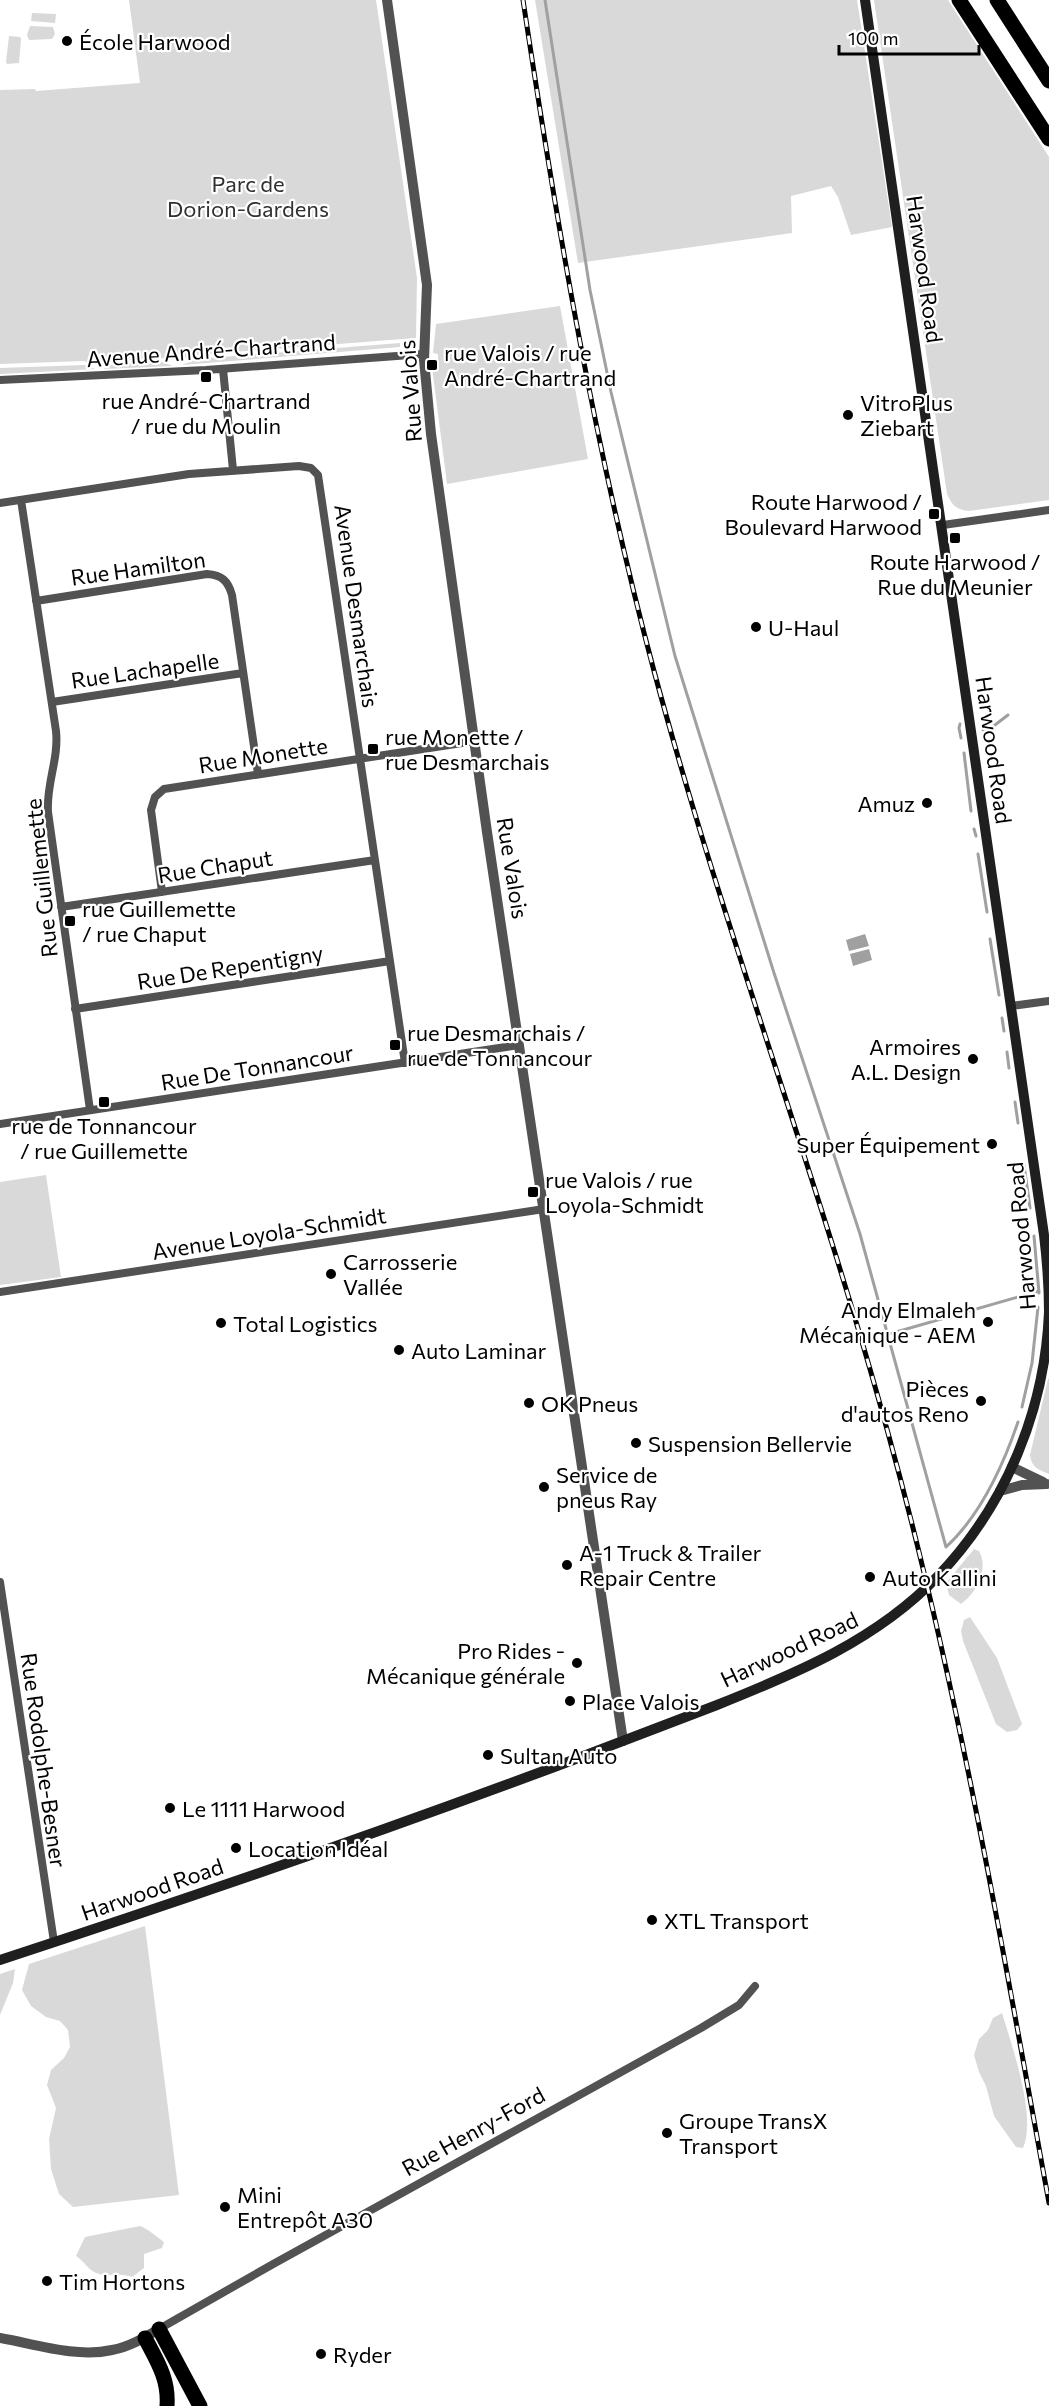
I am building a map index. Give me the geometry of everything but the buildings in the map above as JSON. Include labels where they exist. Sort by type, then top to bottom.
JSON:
[{"type":"highway","points":[[959,0],[1049,140]]},
{"type":"highway","points":[[997,0],[1049,81]]},
{"type":"highway","points":[[159,2329],[200,2406]]},
{"type":"highway","points":[[145,2338],[164,2373],[167,2406]]},
{"type":"main road","name":"Harwood Road","points":[[0,1960],[410,1821],[790,1675],[863,1638],[902,1610],[939,1576],[977,1529],[1012,1467],[1031,1419],[1046,1348],[1049,1302],[1042,1218],[865,0]]},
{"type":"street","name":"Rue Valois","points":[[387,0],[427,285],[424,354],[431,434],[623,1741]]},
{"type":"street","name":"Avenue André-Chartrand","points":[[0,380],[223,369],[424,354]]},
{"type":"street","points":[[223,369],[233,470]]},
{"type":"street","name":"Avenue Desmarchais","points":[[0,503],[183,475],[233,470],[299,465],[311,468],[318,475],[405,1063]]},
{"type":"street","name":"Rue Guillemette","points":[[21,500],[57,747],[47,805],[90,1110]]},
{"type":"street","points":[[943,525],[1049,510]]},
{"type":"street","name":"Rue Hamilton","points":[[36,601],[201,575],[219,576],[228,583],[232,595],[258,774]]},
{"type":"street","name":"Rue Lachapelle","points":[[52,702],[243,673]]},
{"type":"street","name":"Rue Monette","points":[[162,892],[152,814],[155,797],[168,788],[475,741]]},
{"type":"street","name":"Rue Chaput","points":[[61,907],[375,860]]},
{"type":"street","name":"Rue De Repentigny","points":[[75,1009],[390,961]]},
{"type":"street","points":[[1011,1006],[1049,1001]]},
{"type":"street","name":"Rue De Tonnancour","points":[[0,1125],[519,1045]]},
{"type":"street","name":"Avenue Loyola-Schmidt","points":[[0,1292],[544,1209]]},
{"type":"street","points":[[1012,1467],[1048,1484]]},
{"type":"street","points":[[1000,1491],[1022,1485],[1048,1484]]},
{"type":"street","name":"Rue Rodolphe-Besner","points":[[0,1582],[54,1942]]},
{"type":"street","name":"Rue Henry-Ford","points":[[0,2338],[64,2350],[91,2352],[120,2348],[145,2338],[275,2263],[701,2028],[739,2005],[750,1995],[755,1986]]},
{"type":"green space","name":"Parc de Dorion-Gardens","points":[[129,0],[376,0],[417,278],[416,338],[195,355],[181,360],[160,358],[111,361],[96,365],[83,361],[0,364],[0,90],[35,89],[36,91],[140,83]]},
{"type":"green space","points":[[535,0],[857,0],[892,227],[851,235],[838,197],[831,186],[791,196],[792,233],[578,263]]},
{"type":"green space","points":[[874,0],[948,0],[1049,157],[1049,500],[969,511],[955,506],[947,494]]},
{"type":"green space","points":[[32,13],[56,14],[55,23],[31,21]]},
{"type":"green space","points":[[30,26],[53,27],[55,34],[52,39],[29,40],[27,35]]},
{"type":"green space","points":[[9,36],[21,39],[19,63],[7,64],[6,62]]},
{"type":"green space","points":[[560,306],[588,459],[447,484],[432,367],[438,366],[438,354],[433,353],[436,324]]},
{"type":"green space","points":[[400,343],[400,347],[182,365],[197,359]]},
{"type":"green space","points":[[162,362],[173,366],[103,369],[114,364]]},
{"type":"green space","points":[[85,365],[95,369],[0,374],[0,368]]},
{"type":"green space","points":[[46,1175],[61,1277],[0,1285],[0,1182]]},
{"type":"green space","points":[[1048,1379],[1049,1474],[1034,1465],[1030,1455]]},
{"type":"green space","points":[[974,1549],[979,1551],[982,1558],[982,1572],[976,1587],[961,1604],[949,1595],[946,1583]]},
{"type":"green space","points":[[970,1617],[997,1658],[1022,1724],[1017,1730],[1007,1732],[996,1724],[963,1641],[961,1631],[964,1620]]},
{"type":"green space","points":[[145,1926],[179,2195],[73,2207],[59,2194],[51,2169],[49,2139],[56,2108],[47,2085],[51,2070],[64,2058],[70,2047],[68,2030],[60,2021],[46,2017],[31,2006],[22,1990],[29,1964]]},
{"type":"green space","points":[[15,1969],[13,1983],[0,2015],[0,1974]]},
{"type":"green space","points":[[1002,2013],[1017,2062],[1025,2100],[1027,2135],[1023,2148],[1016,2147],[994,2116],[974,2055],[979,2039],[988,2030],[993,2018]]},
{"type":"green space","points":[[140,2226],[164,2242],[162,2248],[144,2254],[144,2268],[132,2277],[99,2274],[76,2256],[85,2237]]},
{"type":"shaded area","points":[[865,934],[869,946],[849,951],[846,940]]},
{"type":"shaded area","points":[[869,949],[872,960],[853,966],[850,954]]},
{"type":"waterway","points":[[545,0],[590,290],[611,392],[675,656],[774,973],[860,1234],[946,1547],[970,1520],[990,1489],[1018,1422]]},
{"type":"waterway","points":[[983,730],[991,728],[1008,715]]},
{"type":"waterway","points":[[960,724],[961,738]]},
{"type":"waterway","points":[[964,753],[971,811]]},
{"type":"waterway","points":[[974,829],[976,836]]},
{"type":"waterway","points":[[978,854],[987,912]]},
{"type":"waterway","points":[[990,939],[999,995]]},
{"type":"waterway","points":[[1002,1018],[1004,1031]]},
{"type":"waterway","points":[[1007,1052],[1009,1068]]},
{"type":"waterway","points":[[1015,1102],[1018,1123]]},
{"type":"waterway","points":[[1024,1165],[1030,1208]]},
{"type":"waterway","points":[[1034,1236],[1039,1293]]},
{"type":"waterway","points":[[889,1334],[1039,1291]]},
{"type":"waterway","points":[[1022,1407],[1032,1363],[1038,1307]]},
{"type":"railway","points":[[523,0],[564,253],[613,505],[654,671],[681,767],[861,1337],[913,1528],[977,1816],[1049,2203]]},
{"type":"place","name":"École Harwood","points":[[67,41]]},
{"type":"place","name":"rue Valois / rue André-Chartrand","points":[[432,365]]},
{"type":"place","name":"rue André-Chartrand / rue du Moulin","points":[[206,377]]},
{"type":"place","name":"VitroPlus Ziebart","points":[[848,415]]},
{"type":"place","name":"Route Harwood / Boulevard Harwood","points":[[934,514]]},
{"type":"place","name":"Route Harwood / Rue du Meunier","points":[[955,538]]},
{"type":"place","name":"U-Haul","points":[[756,627]]},
{"type":"place","name":"rue Monette / rue Desmarchais","points":[[373,749]]},
{"type":"place","name":"Amuz","points":[[927,803]]},
{"type":"place","name":"rue Guillemette / rue Chaput","points":[[70,921]]},
{"type":"place","name":"rue Desmarchais / rue de Tonnancour","points":[[395,1045]]},
{"type":"place","name":"Armoires A.L. Design","points":[[973,1059]]},
{"type":"place","name":"rue de Tonnancour / rue Guillemette","points":[[104,1102]]},
{"type":"place","name":"Super Équipement","points":[[992,1144]]},
{"type":"place","name":"rue Valois / rue Loyola-Schmidt","points":[[533,1192]]},
{"type":"place","name":"Carrosserie Vallée","points":[[331,1274]]},
{"type":"place","name":"Andy Elmaleh Mécanique - AEM","points":[[988,1322]]},
{"type":"place","name":"Total Logistics","points":[[221,1323]]},
{"type":"place","name":"Auto Laminar","points":[[399,1350]]},
{"type":"place","name":"Pièces d'autos Reno","points":[[981,1401]]},
{"type":"place","name":"OK Pneus","points":[[529,1403]]},
{"type":"place","name":"Suspension Bellervie","points":[[636,1443]]},
{"type":"place","name":"Service de pneus Ray","points":[[544,1487]]},
{"type":"place","name":"A-1 Truck & Trailer Repair Centre","points":[[567,1565]]},
{"type":"place","name":"Auto Kallini","points":[[870,1577]]},
{"type":"place","name":"Pro Rides - Mécanique générale","points":[[577,1663]]},
{"type":"place","name":"Place Valois","points":[[570,1701]]},
{"type":"place","name":"Sultan Auto","points":[[488,1755]]},
{"type":"place","name":"Le 1111 Harwood","points":[[170,1808]]},
{"type":"place","name":"Location Idéal","points":[[236,1848]]},
{"type":"place","name":"XTL Transport","points":[[652,1920]]},
{"type":"place","name":"Groupe TransX Transport","points":[[667,2133]]},
{"type":"place","name":"Mini Entrepôt A30","points":[[225,2207]]},
{"type":"place","name":"Tim Hortons","points":[[47,2281]]},
{"type":"place","name":"Ryder","points":[[321,2354]]}]
